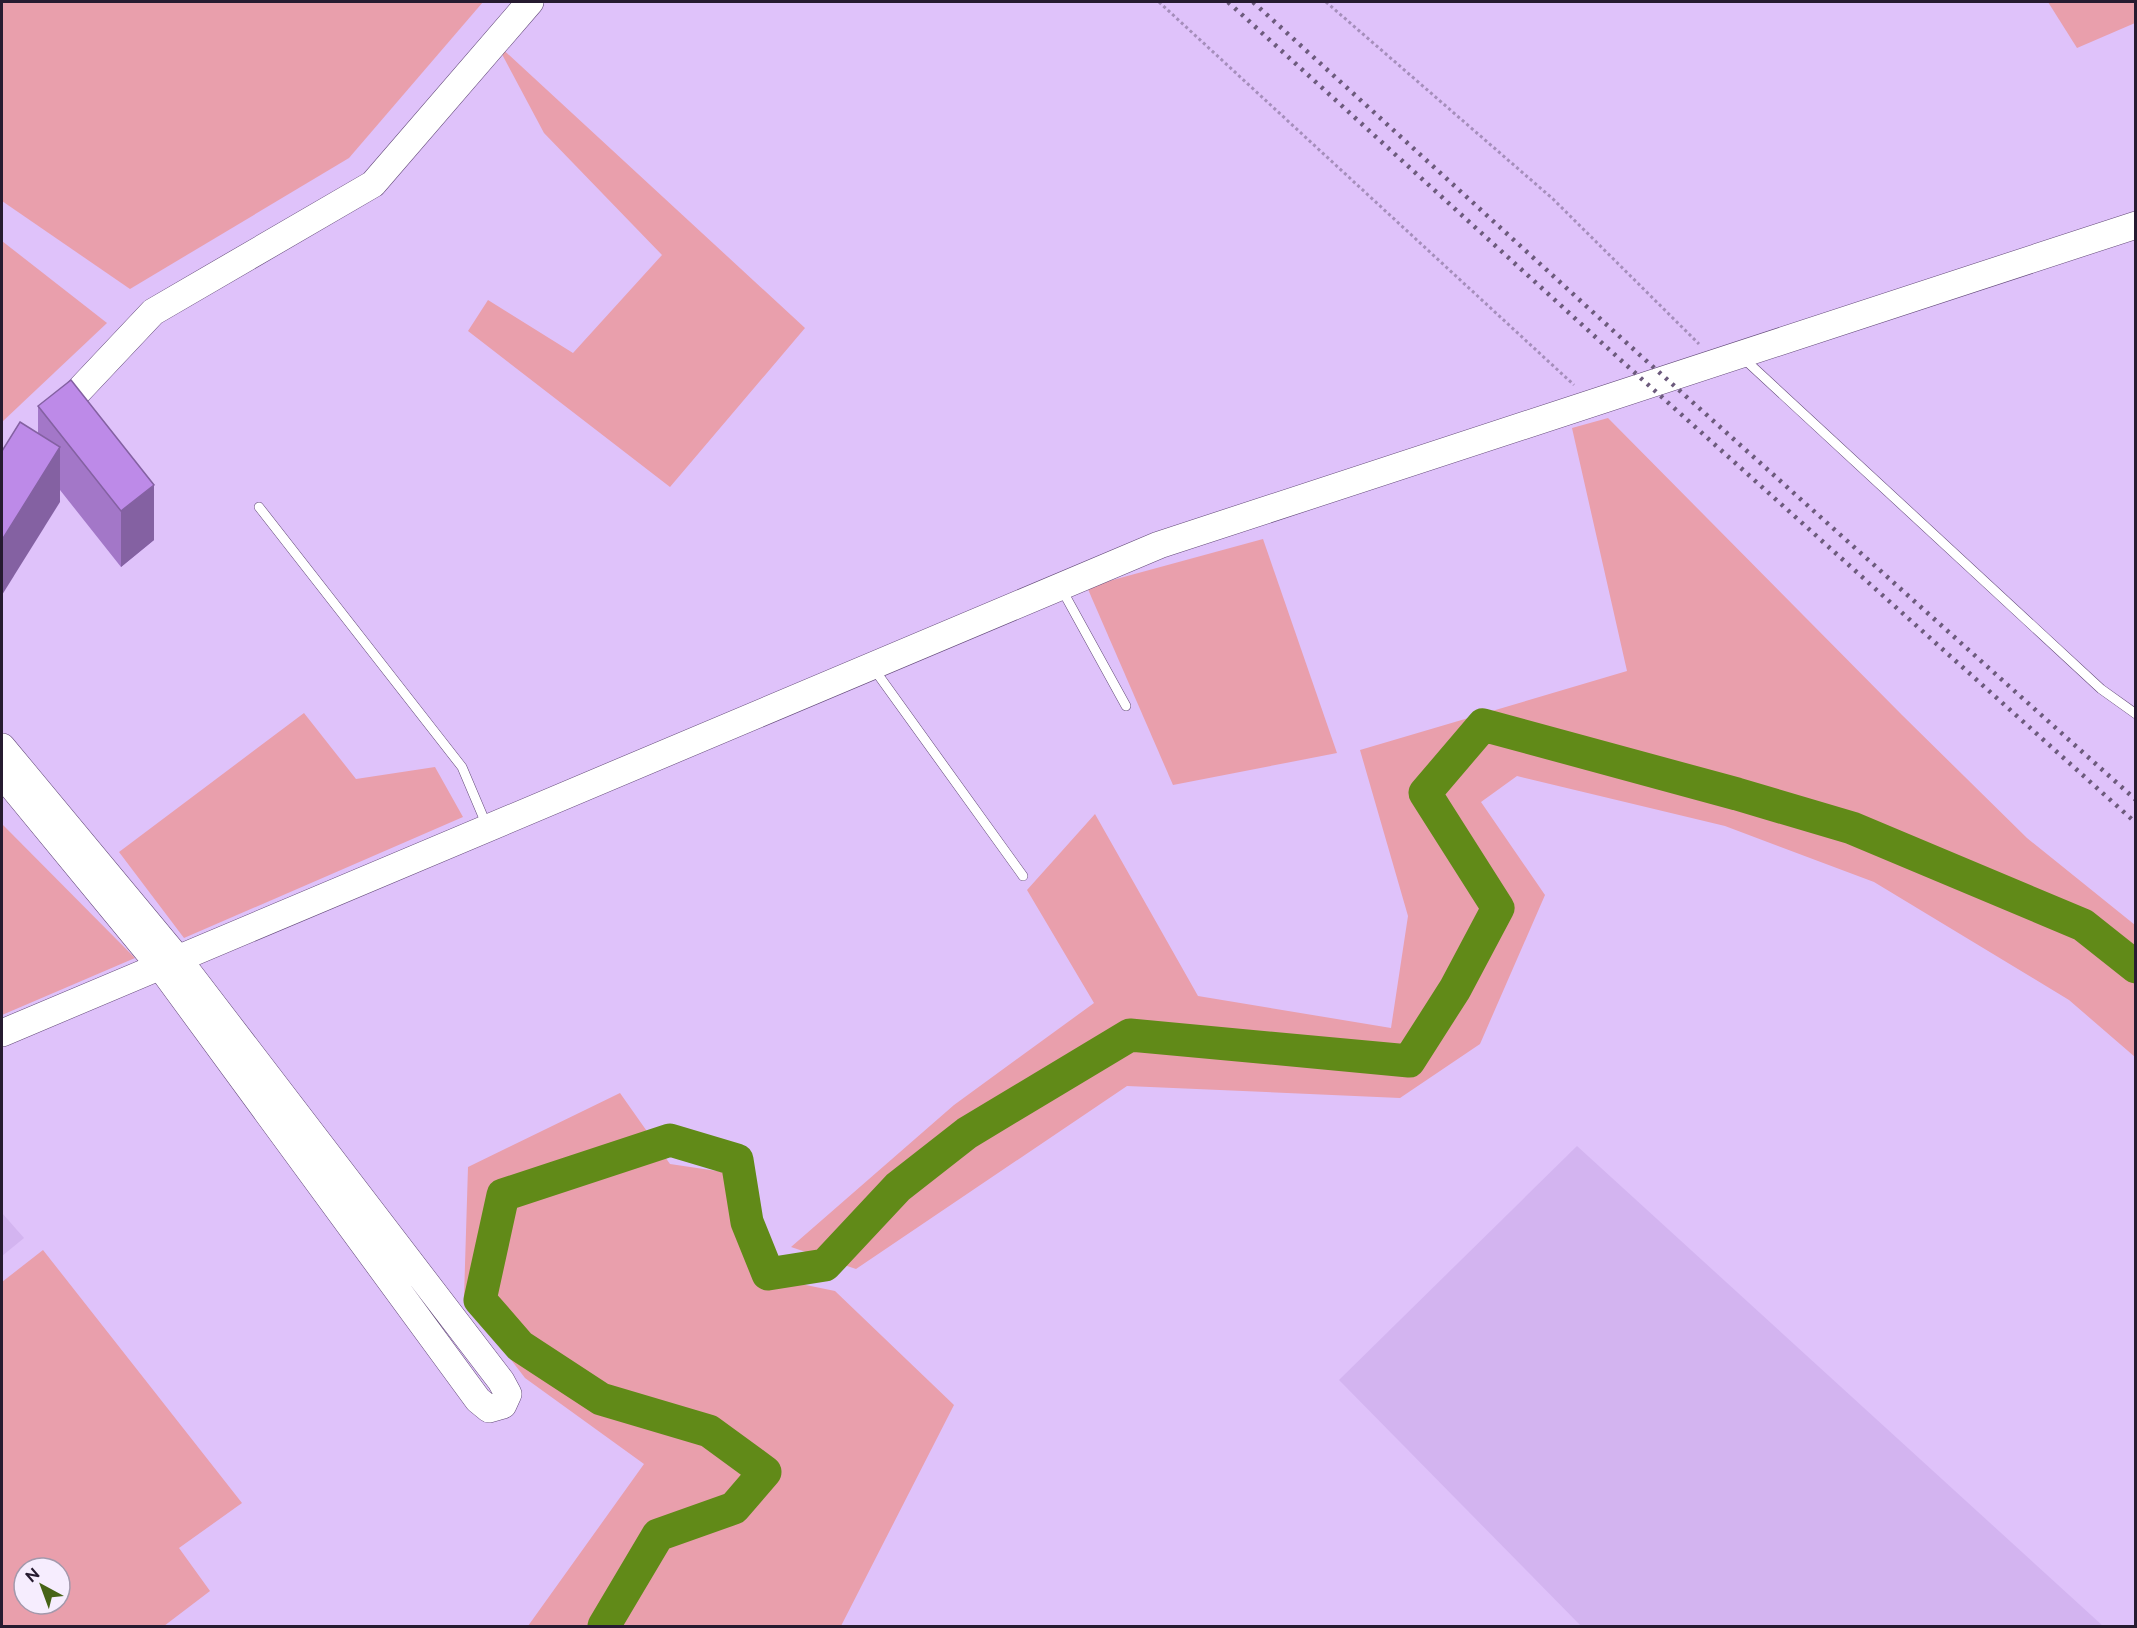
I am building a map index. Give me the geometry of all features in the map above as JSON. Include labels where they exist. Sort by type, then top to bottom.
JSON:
[{"type":"street","points":[[33,439],[153,312],[373,184],[530,2]]},
{"type":"street","points":[[2,1033],[1159,545],[2136,225]]},
{"type":"street","points":[[2,747],[169,962],[333,1181],[501,1381],[508,1394],[503,1405],[489,1409],[478,1400],[333,1181]]},
{"type":"street","points":[[2,774],[169,962]]},
{"type":"lane","points":[[1728,358],[2101,688],[2136,714]]},
{"type":"lane","points":[[259,507],[462,767],[488,828]]},
{"type":"lane","points":[[1060,587],[1126,706]]},
{"type":"lane","points":[[872,666],[1023,876]]},
{"type":"path","points":[[1159,2],[1593,403]]},
{"type":"path","points":[[1326,2],[1553,199],[1728,358]]},
{"type":"shaded area","points":[[2,2],[483,2],[349,158],[130,289],[2,201]]},
{"type":"shaded area","points":[[2048,2],[2135,2],[2135,23],[2077,48]]},
{"type":"shaded area","points":[[496,43],[805,328],[670,487],[468,331],[488,300],[573,353],[662,255],[544,133]]},
{"type":"shaded area","points":[[2,241],[107,323],[2,422]]},
{"type":"shaded area","points":[[1608,418],[2027,838],[2135,925],[2135,1057],[2069,1000],[1874,882],[1725,826],[1517,776],[1481,802],[1545,895],[1480,1044],[1400,1098],[1127,1086],[856,1269],[791,1247],[954,1105],[1094,1003],[1027,890],[1095,814],[1198,996],[1391,1028],[1408,916],[1360,750],[1627,671],[1572,428]]},
{"type":"shaded area","points":[[1263,539],[1337,753],[1173,785],[1087,587]]},
{"type":"shaded area","points":[[304,713],[356,779],[435,767],[463,817],[184,938],[119,852]]},
{"type":"shaded area","points":[[2,824],[135,958],[2,1015]]},
{"type":"shaded area","points":[[620,1093],[670,1164],[724,1172],[738,1222],[757,1275],[835,1291],[954,1405],[841,1626],[528,1626],[644,1464],[525,1378],[464,1298],[468,1167]]},
{"type":"shaded area","points":[[1577,1146],[2103,1626],[1581,1626],[1339,1380]]},
{"type":"shaded area","points":[[2,1213],[24,1238],[2,1256]]},
{"type":"shaded area","points":[[43,1250],[242,1503],[179,1548],[210,1591],[164,1626],[2,1626],[2,1282]]},
{"type":"building","points":[[71,380],[154,485],[121,511],[38,406]]},
{"type":"building","points":[[20,422],[60,447],[2,540],[2,451]]},
{"type":"waterway","points":[[604,1626],[658,1535],[734,1508],[765,1472],[709,1431],[601,1399],[520,1346],[480,1300],[503,1195],[670,1140],[737,1160],[747,1222],[768,1274],[825,1265],[898,1187],[967,1133],[1130,1035],[1409,1061],[1455,989],[1498,908],[1425,793],[1483,725],[1737,794],[1852,828],[2083,925],[2136,967]]},
{"type":"railway","points":[[1228,2],[1624,363],[2136,823]]},
{"type":"railway","points":[[1253,2],[1641,356],[2136,800]]}]
